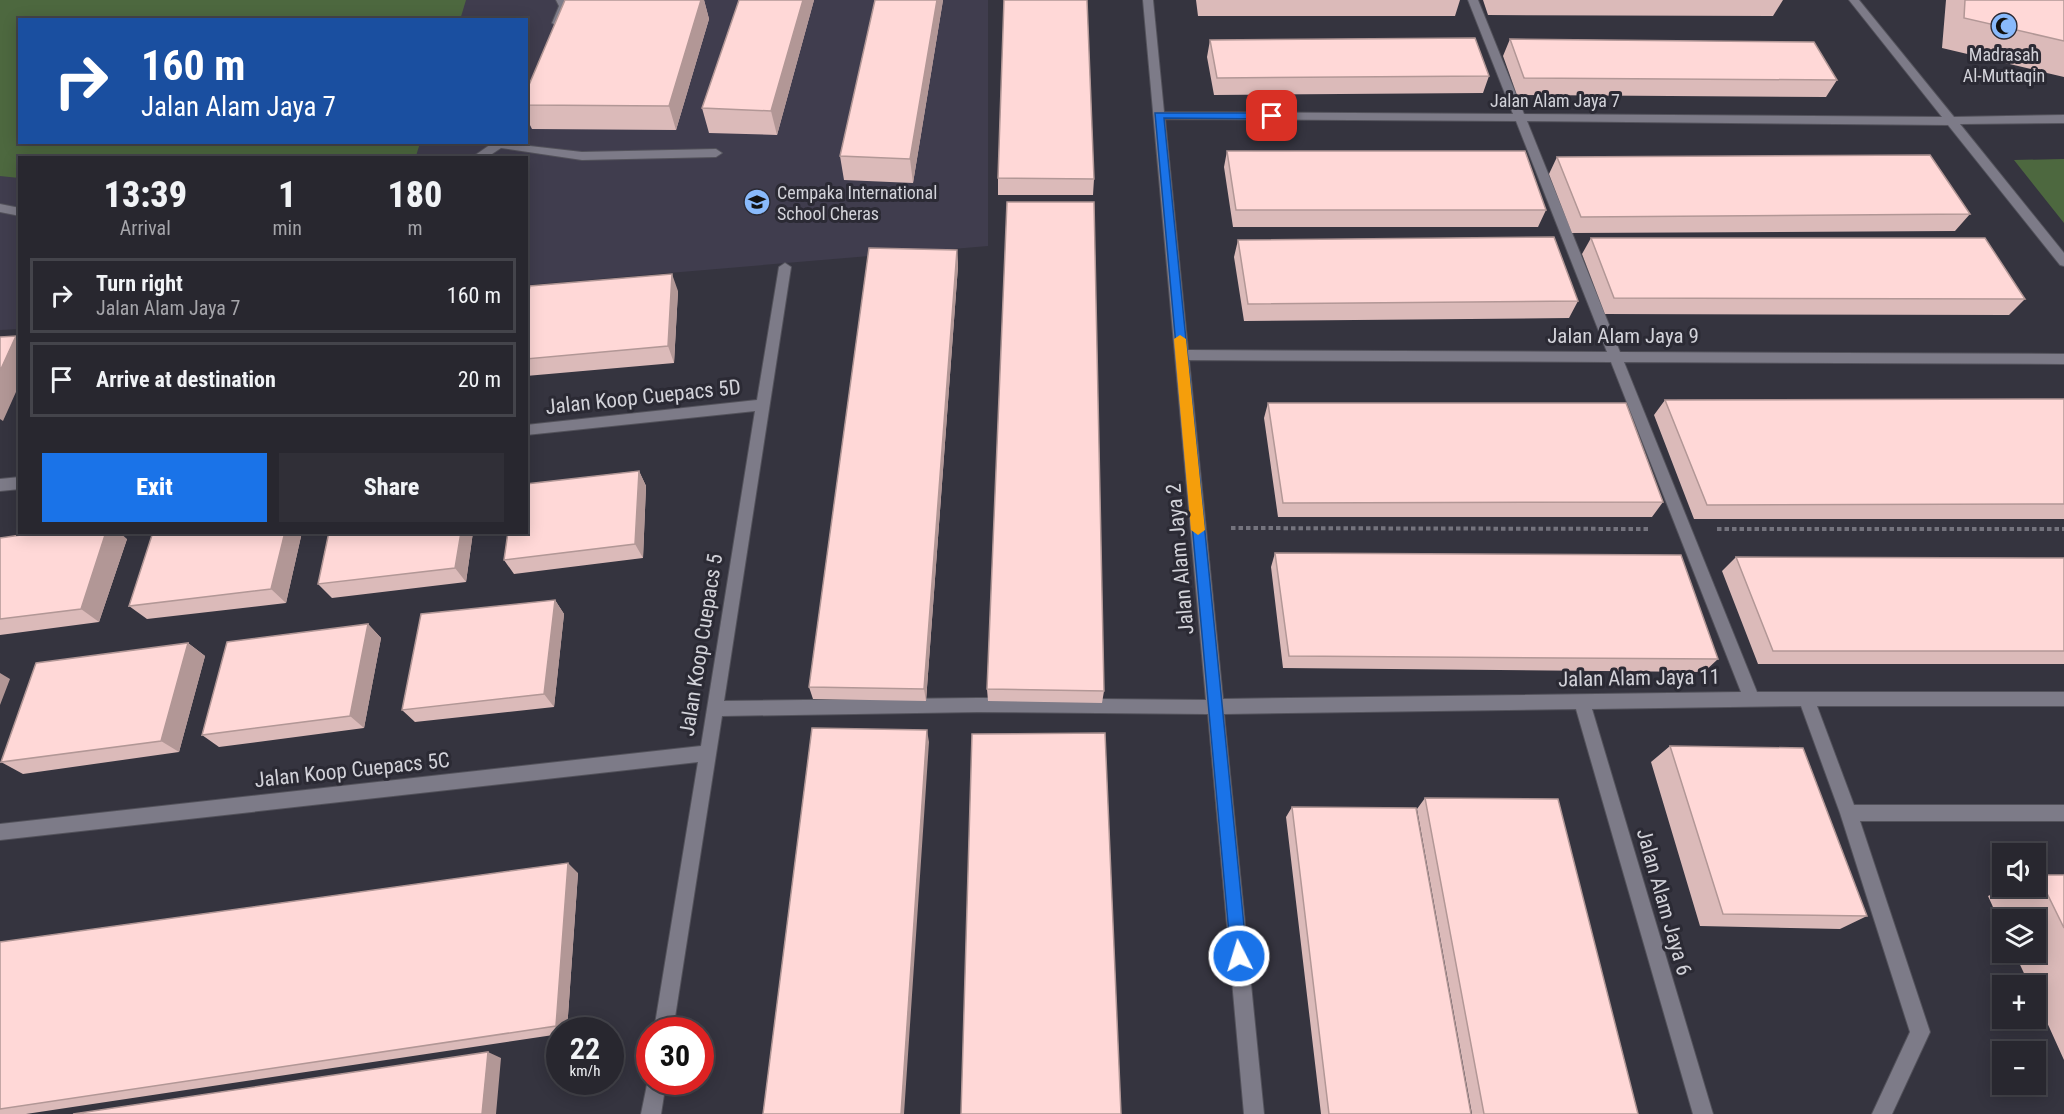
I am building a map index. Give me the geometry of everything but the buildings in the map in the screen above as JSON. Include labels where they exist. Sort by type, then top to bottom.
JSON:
[{"type":"street","name":"Jalan Alam Jaya 2","points":[[1148,0],[1254,1114]]},
{"type":"street","points":[[1473,0],[1752,699]]},
{"type":"street","points":[[1854,0],[2064,262]]},
{"type":"street","points":[[552,39],[566,3]]},
{"type":"street","name":"Jalan Alam Jaya 7","points":[[1159,115],[1951,121],[2064,119]]},
{"type":"street","points":[[480,156],[503,144],[571,156],[610,158],[716,153]]},
{"type":"street","points":[[0,208],[18,212]]},
{"type":"street","name":"Jalan Koop Cuepacs 5","points":[[666,1017],[785,267]]},
{"type":"street","name":"Jalan Alam Jaya 9","points":[[1182,355],[2064,359]]},
{"type":"street","name":"Jalan Koop Cuepacs 5D","points":[[528,430],[764,405]]},
{"type":"street","points":[[0,485],[18,483]]},
{"type":"street","name":"Jalan Alam Jaya 11","points":[[715,708],[978,705],[1215,707],[1752,699],[2064,699]]},
{"type":"street","points":[[1806,699],[1849,813],[1920,1032],[1882,1114]]},
{"type":"street","name":"Jalan Alam Jaya 6","points":[[1582,702],[1703,1114]]},
{"type":"street","name":"Jalan Koop Cuepacs 5C","points":[[0,832],[709,753]]},
{"type":"street","points":[[1849,813],[2064,813]]},
{"type":"street","points":[[651,1114],[654,1095]]},
{"type":"path","points":[[1198,528],[2064,529]]},
{"type":"shaded area","name":"Cempaka International School Cheras","points":[[0,0],[988,0],[988,246],[528,285],[528,156],[18,156],[18,329],[0,330]]},
{"type":"green space","points":[[0,0],[466,0],[461,18],[18,18],[18,144],[420,144],[416,156],[18,156],[18,178],[0,176]]},
{"type":"green space","points":[[2064,159],[2064,223],[2014,160]]},
{"type":"slow traffic","points":[[1180,339],[1198,530]]},
{"type":"place","name":"Madrasah Al-Muttaqin","points":[[2004,26]]},
{"type":"place","name":"Cempaka International School Cheras","points":[[757,202]]},
{"type":"route","points":[[1239,956],[1159,115],[1272,116]]}]
